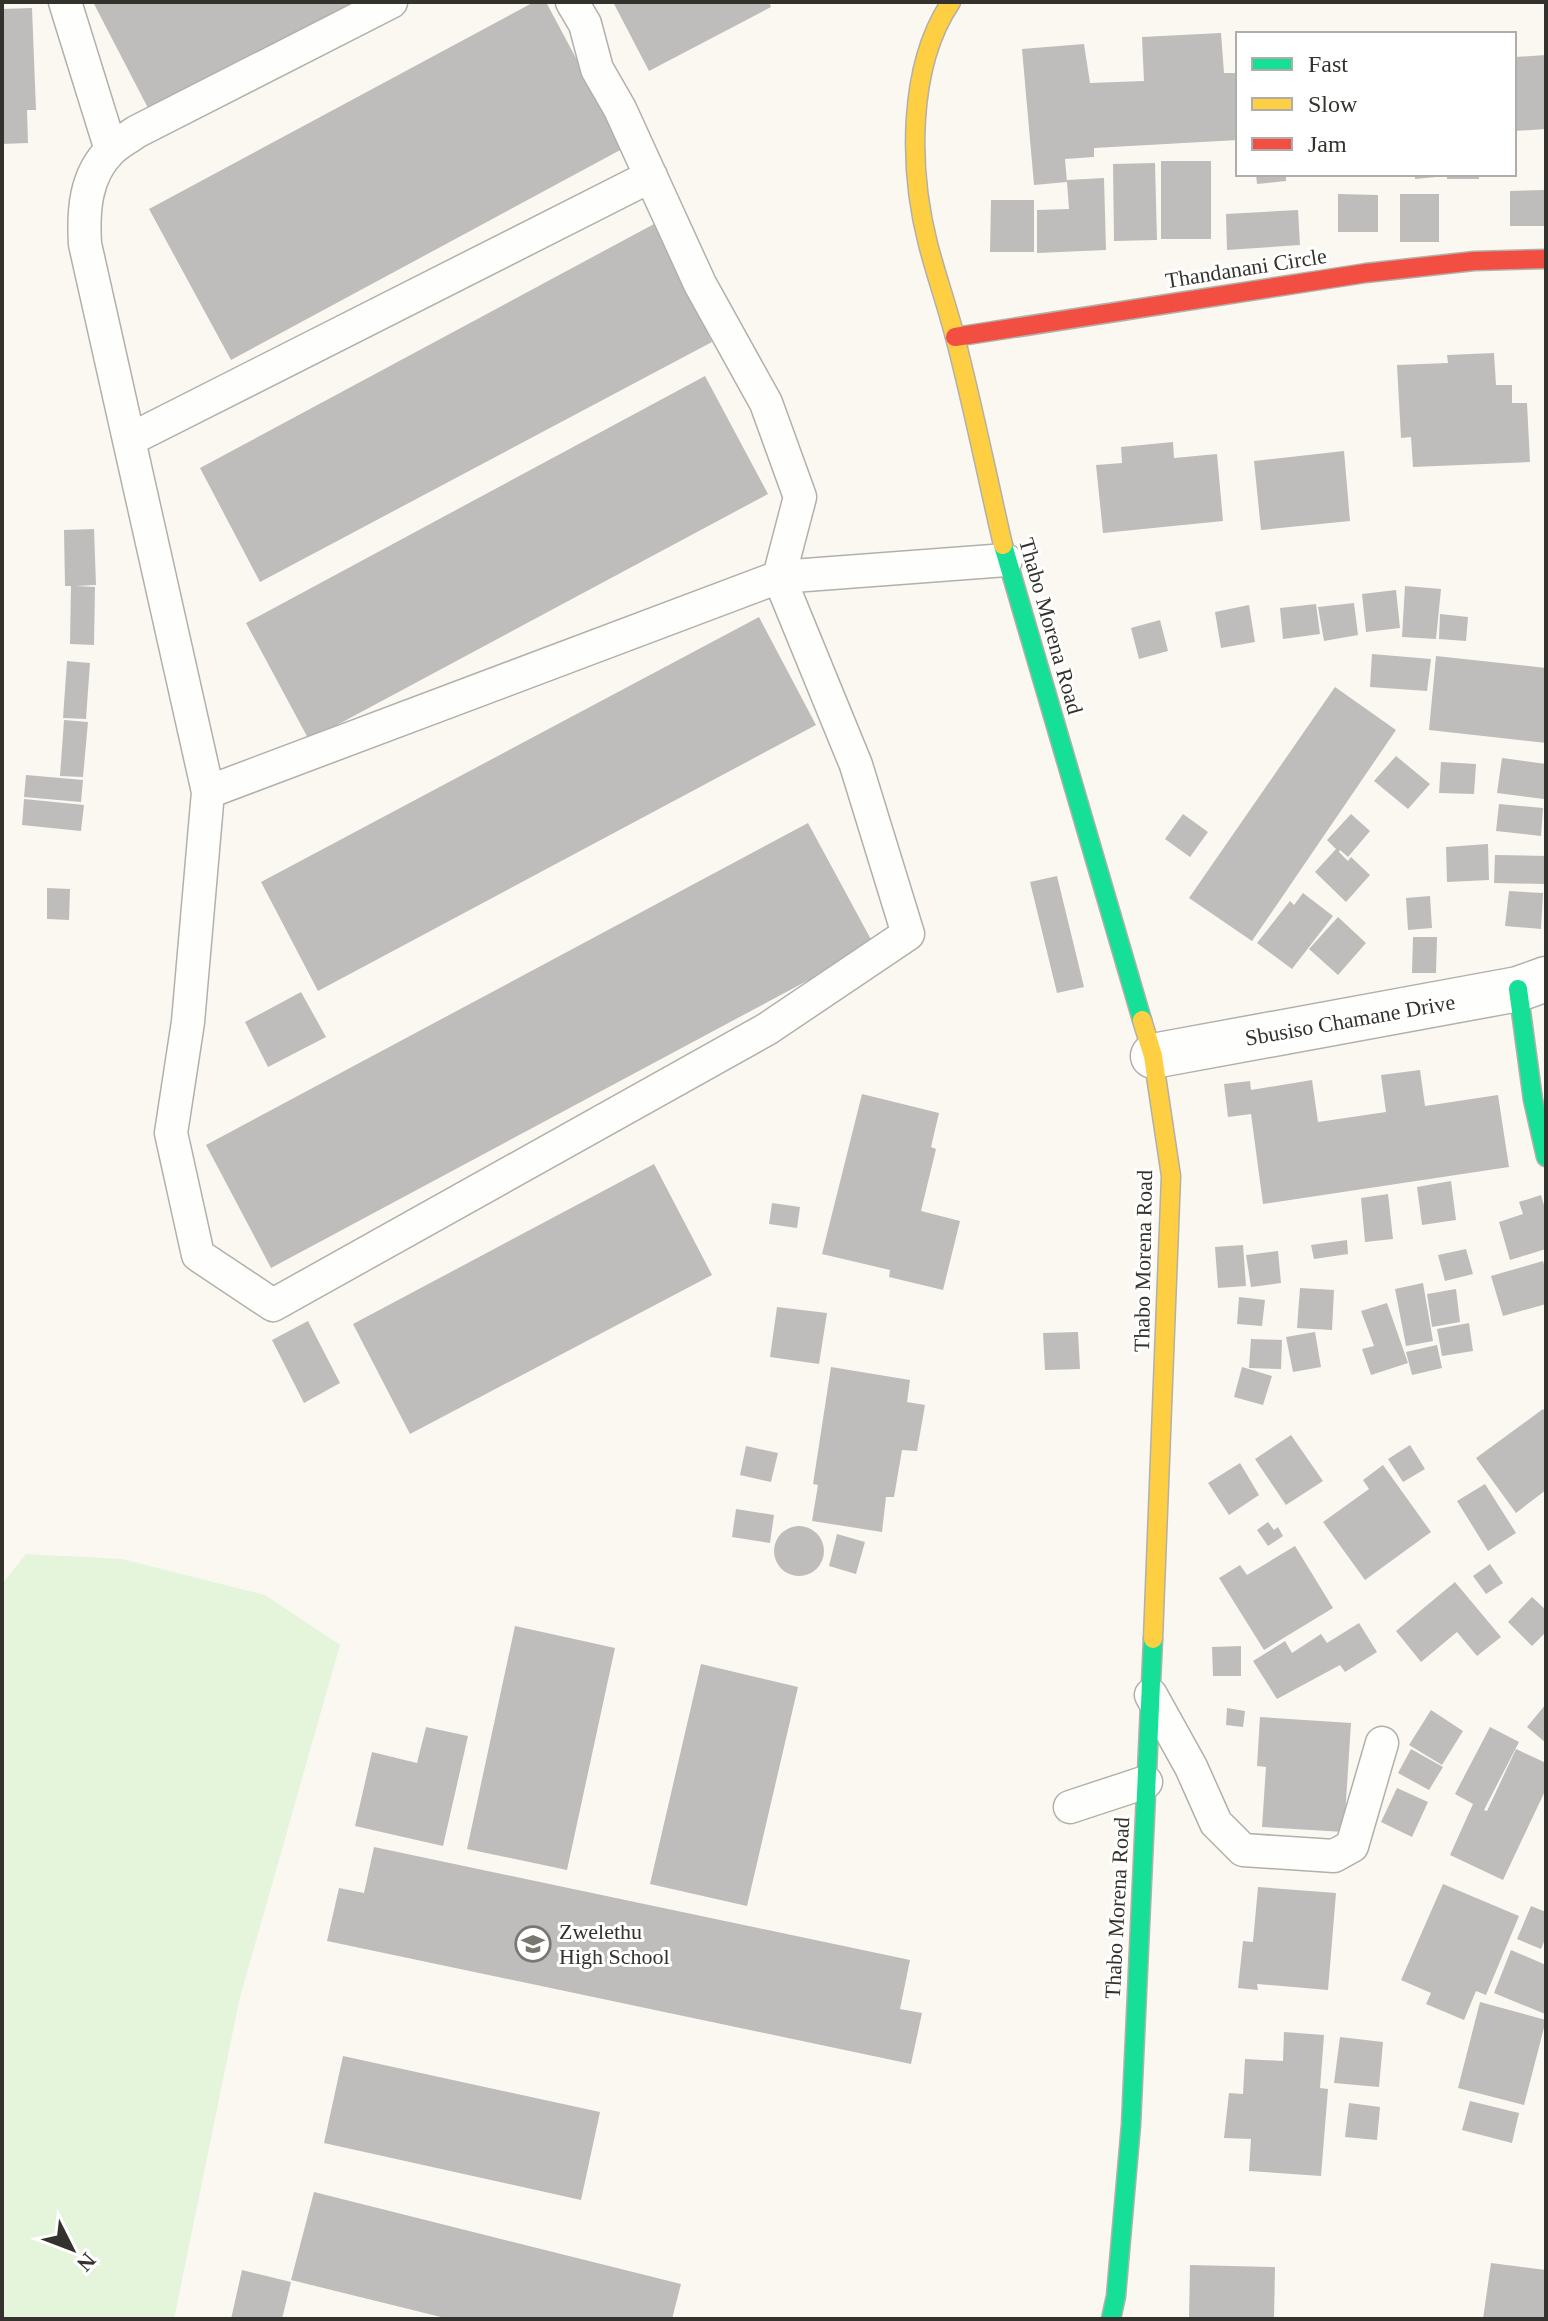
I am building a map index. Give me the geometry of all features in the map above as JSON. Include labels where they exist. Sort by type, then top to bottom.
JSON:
[{"type":"street","name":"Thabo Morena Road","points":[[951,2],[937,23],[920,85],[914,154],[927,241],[955,337],[1006,560],[1153,1056],[1171,1176],[1164,1405],[1131,2125],[1116,2296],[1111,2319]]},
{"type":"street","name":"Thandanani Circle","points":[[955,337],[1366,273],[1474,261],[1546,259]]},
{"type":"street","name":"Sbusiso Chamane Drive","points":[[1153,1056],[1532,984]]},
{"type":"street","points":[[1532,984],[1533,1100],[1546,1157]]},
{"type":"lane","points":[[65,2],[111,150]]},
{"type":"lane","points":[[391,2],[136,132],[111,150],[95,171],[83,212],[85,244],[208,792],[188,1022],[171,1133],[198,1255],[273,1305],[767,1029],[908,934],[856,765],[779,577],[800,497],[766,403],[700,284],[620,109],[597,69],[585,24],[572,2]]},
{"type":"lane","points":[[129,440],[651,176]]},
{"type":"lane","points":[[208,792],[779,577],[1006,560]]},
{"type":"lane","points":[[1149,1692],[1191,1767],[1216,1823],[1243,1850],[1334,1856],[1352,1846],[1382,1743]]},
{"type":"lane","points":[[1070,1807],[1146,1782]]},
{"type":"green space","points":[[26,1554],[122,1559],[265,1595],[340,1645],[240,1997],[174,2319],[2,2319],[2,1584]]},
{"type":"building","points":[[93,2],[355,2],[149,110]]},
{"type":"building","points":[[534,2],[546,2],[624,148],[231,360],[149,209]]},
{"type":"building","points":[[613,2],[769,2],[771,7],[649,71]]},
{"type":"building","points":[[32,8],[36,110],[27,110],[28,143],[2,144],[2,9]]},
{"type":"building","points":[[1221,33],[1224,73],[1236,73],[1236,140],[1094,148],[1094,157],[1065,159],[1067,182],[1034,185],[1022,49],[1084,44],[1090,83],[1144,81],[1142,37]]},
{"type":"building","points":[[1546,55],[1546,129],[1516,131],[1516,57]]},
{"type":"building","points":[[1161,161],[1211,161],[1211,239],[1161,239]]},
{"type":"building","points":[[1155,163],[1157,240],[1114,241],[1113,164]]},
{"type":"building","points":[[1256,176],[1286,176],[1286,181],[1257,184]]},
{"type":"building","points":[[1415,176],[1447,176],[1415,179]]},
{"type":"building","points":[[1447,176],[1479,176],[1479,179],[1447,179]]},
{"type":"building","points":[[1104,178],[1106,250],[1037,253],[1037,210],[1069,209],[1067,180]]},
{"type":"building","points":[[1546,190],[1546,226],[1510,226],[1510,191]]},
{"type":"building","points":[[1338,194],[1378,195],[1378,232],[1338,232]]},
{"type":"building","points":[[1400,194],[1439,194],[1439,242],[1400,242]]},
{"type":"building","points":[[991,200],[1034,200],[1034,252],[990,252]]},
{"type":"building","points":[[1298,210],[1300,245],[1227,250],[1226,214]]},
{"type":"building","points":[[654,224],[712,342],[260,582],[200,468]]},
{"type":"building","points":[[1494,353],[1496,385],[1512,385],[1512,403],[1527,403],[1530,462],[1413,467],[1411,437],[1401,438],[1397,365],[1448,363],[1447,355]]},
{"type":"building","points":[[705,376],[768,494],[309,740],[246,623]]},
{"type":"building","points":[[1173,442],[1174,458],[1217,454],[1223,521],[1103,533],[1096,465],[1122,463],[1121,447]]},
{"type":"building","points":[[1344,451],[1350,521],[1261,530],[1254,461]]},
{"type":"building","points":[[94,529],[96,585],[75,586],[95,587],[94,645],[70,644],[71,586],[65,586],[64,530]]},
{"type":"building","points":[[1405,586],[1441,589],[1436,639],[1402,637]]},
{"type":"building","points":[[1396,590],[1400,628],[1366,632],[1362,594]]},
{"type":"building","points":[[1354,603],[1358,635],[1324,641],[1318,607]]},
{"type":"building","points":[[1316,604],[1320,634],[1283,639],[1280,608]]},
{"type":"building","points":[[1249,605],[1255,642],[1221,648],[1215,612]]},
{"type":"building","points":[[1440,614],[1468,617],[1466,641],[1439,639]]},
{"type":"building","points":[[759,617],[816,725],[318,991],[261,882]]},
{"type":"building","points":[[1160,620],[1168,651],[1139,659],[1131,628]]},
{"type":"building","points":[[1372,654],[1431,659],[1427,691],[1370,687]]},
{"type":"building","points":[[1436,656],[1546,668],[1546,743],[1429,730]]},
{"type":"building","points":[[67,661],[90,663],[86,719],[63,718]]},
{"type":"building","points":[[1335,687],[1396,730],[1252,941],[1189,898]]},
{"type":"building","points":[[64,720],[88,722],[83,777],[60,776]]},
{"type":"building","points":[[1396,756],[1430,784],[1408,809],[1374,781]]},
{"type":"building","points":[[1502,758],[1546,764],[1544,799],[1497,793]]},
{"type":"building","points":[[1441,762],[1476,764],[1474,794],[1439,793]]},
{"type":"building","points":[[26,775],[83,780],[81,802],[24,797]]},
{"type":"building","points":[[24,799],[84,805],[81,831],[22,825]]},
{"type":"building","points":[[1499,804],[1543,808],[1541,836],[1496,831]]},
{"type":"building","points":[[1183,814],[1208,832],[1190,857],[1165,839]]},
{"type":"building","points":[[1351,814],[1370,831],[1348,857],[1339,852],[1348,861],[1351,857],[1370,875],[1346,902],[1315,872],[1336,849],[1327,840]]},
{"type":"building","points":[[808,823],[874,945],[271,1268],[206,1145]]},
{"type":"building","points":[[1488,844],[1489,880],[1447,882],[1446,847]]},
{"type":"building","points":[[1495,855],[1546,856],[1544,884],[1494,883]]},
{"type":"building","points":[[1057,876],[1084,987],[1057,993],[1030,882]]},
{"type":"building","points":[[47,888],[70,889],[69,920],[47,919]]},
{"type":"building","points":[[1509,891],[1543,893],[1541,929],[1505,926]]},
{"type":"building","points":[[1303,893],[1333,916],[1292,969],[1257,943],[1290,901],[1294,905]]},
{"type":"building","points":[[1430,896],[1432,928],[1408,930],[1406,898]]},
{"type":"building","points":[[1338,917],[1366,943],[1338,975],[1309,949]]},
{"type":"building","points":[[1413,937],[1437,937],[1436,973],[1412,973]]},
{"type":"building","points":[[301,992],[326,1037],[268,1067],[245,1022]]},
{"type":"building","points":[[1420,1070],[1425,1106],[1498,1095],[1509,1167],[1263,1204],[1251,1114],[1228,1117],[1224,1084],[1250,1081],[1251,1090],[1312,1080],[1318,1122],[1386,1112],[1381,1075]]},
{"type":"building","points":[[862,1094],[939,1113],[931,1147],[936,1149],[921,1211],[960,1221],[943,1290],[889,1277],[890,1270],[822,1254]]},
{"type":"building","points":[[654,1164],[712,1275],[410,1434],[353,1324]]},
{"type":"building","points":[[1451,1181],[1456,1220],[1422,1225],[1417,1187]]},
{"type":"building","points":[[1388,1194],[1393,1239],[1365,1242],[1361,1198]]},
{"type":"building","points":[[1541,1195],[1546,1212],[1546,1249],[1510,1260],[1499,1222],[1523,1214],[1519,1202]]},
{"type":"building","points":[[772,1203],[800,1207],[797,1228],[769,1224]]},
{"type":"building","points":[[1347,1240],[1348,1254],[1314,1259],[1311,1245]]},
{"type":"building","points":[[1243,1245],[1246,1286],[1218,1288],[1215,1247]]},
{"type":"building","points":[[1466,1249],[1473,1274],[1445,1281],[1438,1255]]},
{"type":"building","points":[[1278,1251],[1281,1283],[1251,1287],[1246,1255]]},
{"type":"building","points":[[1543,1261],[1546,1304],[1503,1316],[1491,1276]]},
{"type":"building","points":[[1423,1283],[1433,1341],[1406,1346],[1395,1289]]},
{"type":"building","points":[[1300,1288],[1334,1290],[1332,1330],[1297,1328]]},
{"type":"building","points":[[1456,1289],[1460,1322],[1432,1327],[1427,1294]]},
{"type":"building","points":[[1239,1297],[1265,1300],[1262,1326],[1237,1324]]},
{"type":"building","points":[[1387,1303],[1408,1363],[1371,1375],[1362,1349],[1374,1346],[1361,1311]]},
{"type":"building","points":[[777,1307],[827,1313],[819,1364],[770,1357]]},
{"type":"building","points":[[308,1321],[340,1383],[304,1403],[272,1340]]},
{"type":"building","points":[[1469,1323],[1473,1351],[1442,1356],[1437,1329]]},
{"type":"building","points":[[1078,1332],[1080,1369],[1045,1370],[1043,1333]]},
{"type":"building","points":[[1315,1332],[1321,1367],[1293,1372],[1286,1337]]},
{"type":"building","points":[[1251,1339],[1282,1340],[1281,1369],[1249,1368]]},
{"type":"building","points":[[1437,1345],[1442,1368],[1412,1375],[1406,1352]]},
{"type":"building","points":[[831,1367],[910,1380],[907,1402],[925,1405],[917,1451],[902,1450],[894,1497],[886,1497],[882,1532],[812,1521],[818,1485],[813,1484]]},
{"type":"building","points":[[1242,1367],[1272,1376],[1263,1405],[1234,1397]]},
{"type":"building","points":[[1543,1409],[1546,1412],[1546,1490],[1516,1513],[1476,1458]]},
{"type":"building","points":[[1291,1435],[1323,1481],[1286,1505],[1255,1459]]},
{"type":"building","points":[[1410,1445],[1425,1469],[1403,1482],[1388,1459]]},
{"type":"building","points":[[746,1446],[778,1453],[771,1482],[740,1475]]},
{"type":"building","points":[[1240,1463],[1259,1495],[1229,1515],[1208,1483]]},
{"type":"building","points":[[1383,1465],[1431,1532],[1365,1580],[1323,1522],[1369,1489],[1363,1480]]},
{"type":"building","points":[[1485,1484],[1516,1533],[1488,1551],[1457,1501]]},
{"type":"building","points":[[736,1509],[774,1515],[770,1543],[732,1537]]},
{"type":"building","points":[[1268,1522],[1274,1530],[1278,1527],[1283,1536],[1268,1546],[1257,1530]]},
{"type":"building","points":[[799,1526],[817,1533],[824,1551],[817,1569],[799,1576],[781,1569],[774,1551],[781,1533]]},
{"type":"building","points":[[837,1534],[865,1542],[856,1574],[829,1566]]},
{"type":"building","points":[[1295,1546],[1333,1608],[1264,1650],[1219,1578],[1240,1565],[1247,1575]]},
{"type":"building","points":[[1490,1564],[1503,1583],[1486,1594],[1473,1576]]},
{"type":"building","points":[[1455,1582],[1501,1637],[1477,1656],[1457,1632],[1421,1662],[1396,1631]]},
{"type":"building","points":[[1532,1597],[1546,1610],[1546,1632],[1532,1646],[1508,1622]]},
{"type":"building","points":[[1359,1623],[1377,1652],[1345,1672],[1340,1665],[1277,1699],[1253,1661],[1285,1641],[1292,1653],[1321,1634],[1327,1643]]},
{"type":"building","points":[[515,1626],[615,1648],[567,1870],[467,1849]]},
{"type":"building","points":[[1241,1646],[1241,1676],[1213,1676],[1212,1647]]},
{"type":"building","points":[[701,1664],[798,1687],[747,1906],[650,1884]]},
{"type":"building","points":[[1546,1704],[1546,1743],[1527,1727]]},
{"type":"building","points":[[1227,1708],[1245,1711],[1243,1727],[1226,1725]]},
{"type":"building","points":[[1431,1710],[1463,1731],[1442,1765],[1409,1745]]},
{"type":"building","points":[[1260,1717],[1351,1723],[1344,1832],[1262,1827],[1266,1767],[1257,1766]]},
{"type":"building","points":[[426,1727],[468,1736],[443,1846],[355,1826],[372,1752],[417,1763]]},
{"type":"building","points":[[1490,1727],[1519,1742],[1484,1810],[1487,1811],[1516,1749],[1546,1763],[1546,1789],[1503,1880],[1450,1855],[1473,1804],[1455,1794]]},
{"type":"building","points":[[1411,1749],[1443,1767],[1429,1790],[1398,1773]]},
{"type":"building","points":[[1397,1788],[1428,1802],[1412,1837],[1381,1822]]},
{"type":"building","points":[[374,1847],[910,1960],[900,2009],[922,2013],[911,2064],[327,1941],[339,1888],[364,1893]]},
{"type":"building","points":[[1443,1884],[1519,1916],[1486,1995],[1476,1991],[1464,2020],[1426,2004],[1431,1993],[1401,1980]]},
{"type":"building","points":[[1258,1887],[1336,1893],[1328,1990],[1257,1984],[1258,1990],[1238,1988],[1243,1941],[1253,1942]]},
{"type":"building","points":[[1531,1906],[1546,1912],[1546,1937],[1541,1949],[1517,1939]]},
{"type":"building","points":[[1511,1950],[1546,1965],[1545,2014],[1494,1993]]},
{"type":"building","points":[[1480,2002],[1546,2020],[1524,2105],[1458,2088]]},
{"type":"building","points":[[1284,2032],[1324,2035],[1320,2088],[1328,2089],[1321,2176],[1249,2171],[1251,2139],[1224,2138],[1229,2093],[1243,2094],[1245,2059],[1283,2061]]},
{"type":"building","points":[[1340,2037],[1383,2042],[1379,2087],[1334,2083]]},
{"type":"building","points":[[343,2056],[600,2112],[581,2200],[324,2143]]},
{"type":"building","points":[[1470,2101],[1519,2113],[1512,2143],[1462,2130]]},
{"type":"building","points":[[1349,2103],[1380,2107],[1377,2140],[1345,2137]]},
{"type":"building","points":[[314,2192],[681,2284],[672,2319],[449,2319],[291,2280]]},
{"type":"building","points":[[1491,2263],[1546,2270],[1546,2319],[1483,2319]]},
{"type":"building","points":[[1190,2265],[1275,2267],[1274,2319],[1189,2319]]},
{"type":"building","points":[[242,2270],[291,2282],[282,2319],[231,2319]]},
{"type":"traffic: fast","points":[[1003,545],[1142,1020]]},
{"type":"traffic: fast","points":[[1518,989],[1533,1100],[1546,1157]]},
{"type":"traffic: fast","points":[[1111,2319],[1116,2296],[1131,2125],[1153,1639]]},
{"type":"traffic: slow","points":[[951,2],[926,57],[919,88],[915,152],[917,184],[928,244],[962,363],[1003,545]]},
{"type":"traffic: slow","points":[[1142,1020],[1153,1056],[1171,1176],[1153,1639]]},
{"type":"traffic: jam","points":[[955,337],[1366,273],[1474,261],[1546,259]]},
{"type":"place","name":"Zwelethu High School","points":[[533,1944]]}]
